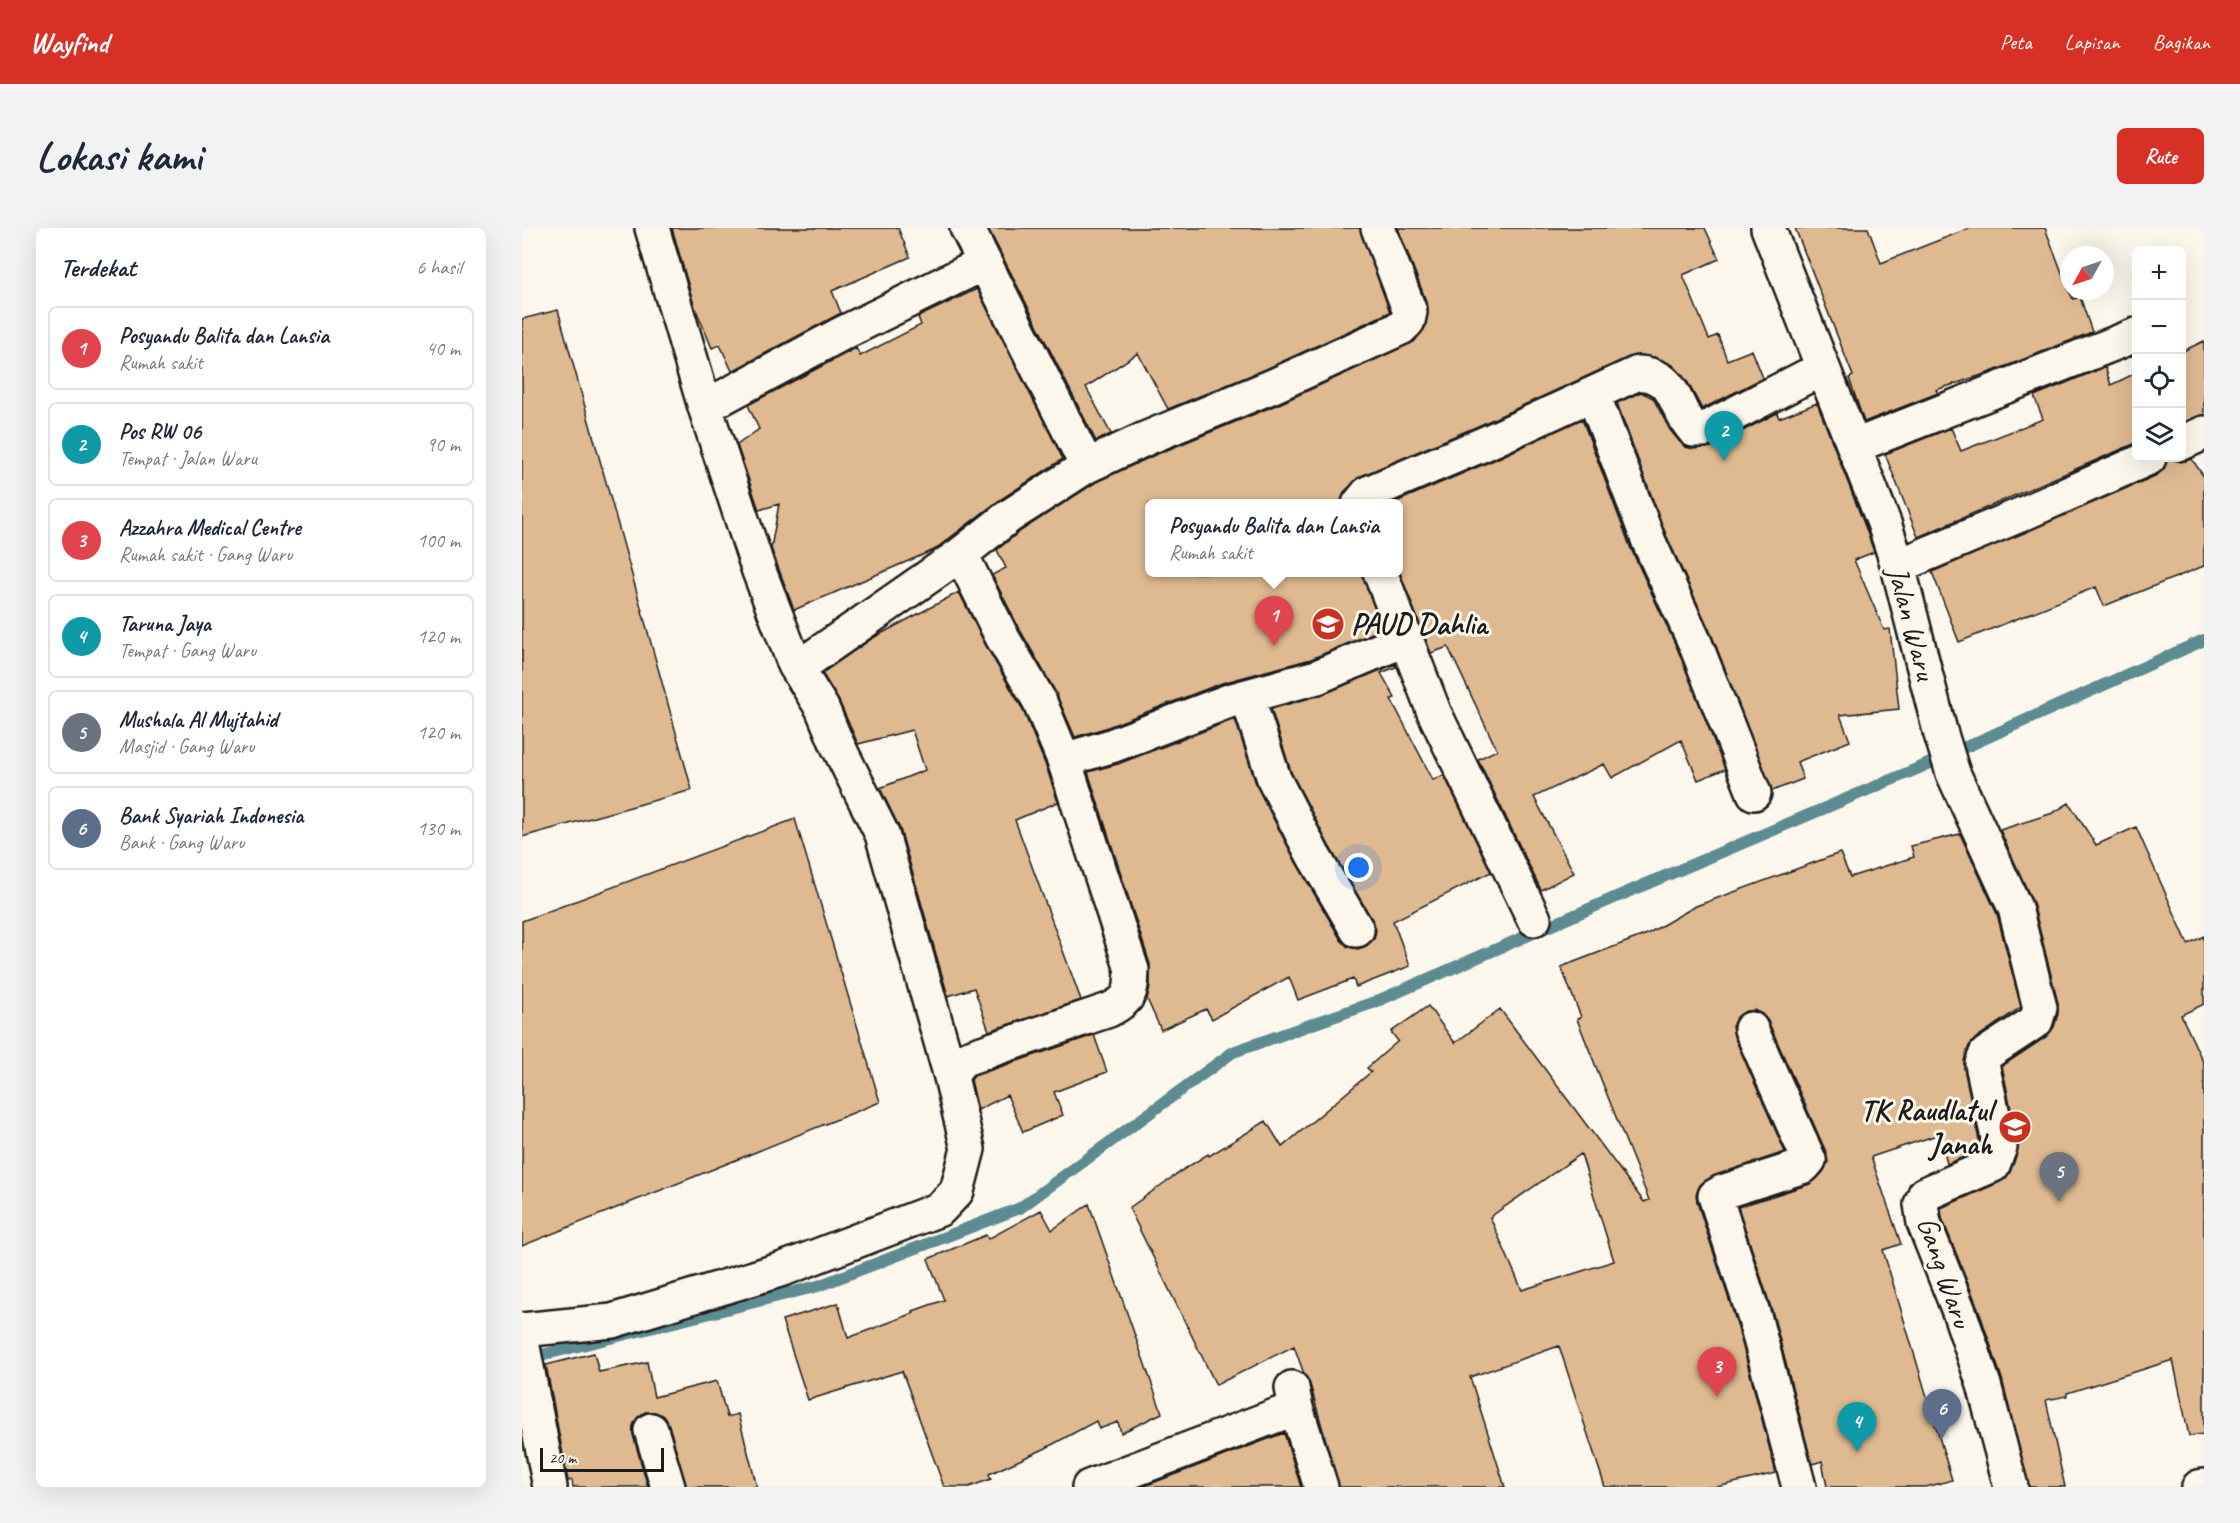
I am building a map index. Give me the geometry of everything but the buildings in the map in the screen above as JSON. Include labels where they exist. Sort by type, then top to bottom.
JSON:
[{"type":"street","points":[[550,1487],[523,1346],[783,1269],[940,1209],[957,1191],[968,1149],[951,1077],[882,834],[837,744],[822,708],[795,665],[759,571],[705,407],[652,228]]},
{"type":"street","points":[[967,228],[1087,466]]},
{"type":"street","points":[[795,665],[809,660],[961,554],[1008,517],[1087,466],[1401,328],[1408,321],[1410,312],[1378,228]]},
{"type":"street","name":"Jalan Waru","points":[[1768,228],[1821,369],[1855,446],[1898,566],[1953,773],[2015,908],[2040,1008],[2036,1021]]},
{"type":"street","points":[[705,407],[841,334],[984,264]]},
{"type":"street","points":[[1855,446],[2132,337]]},
{"type":"street","points":[[1363,499],[1368,493],[1486,443],[1638,374],[1654,374],[1669,386],[1686,422],[1694,430],[1703,430],[1821,369]]},
{"type":"street","points":[[1593,394],[1648,542],[1695,643],[1754,793]]},
{"type":"street","points":[[2186,441],[2204,433]]},
{"type":"street","points":[[1898,566],[2140,462]]},
{"type":"street","points":[[951,1077],[961,1060],[1109,1011],[1122,1004],[1131,989],[1132,970],[1064,760],[1039,700],[1002,637],[961,554]]},
{"type":"street","points":[[1382,577],[1434,712],[1533,920]]},
{"type":"street","points":[[1064,760],[1111,746],[1247,696],[1317,677],[1406,639]]},
{"type":"street","points":[[1247,696],[1274,779],[1313,855],[1357,930]]},
{"type":"street","name":"Gang Waru","points":[[2011,1487],[1984,1385],[1960,1314],[1923,1223],[1921,1204],[1925,1194],[1994,1165],[2000,1147],[1982,1064],[1986,1054],[1992,1048],[2036,1021]]},
{"type":"street","points":[[1751,1029],[1809,1160],[1804,1166],[1722,1192],[1715,1197],[1755,1319],[1798,1487]]},
{"type":"street","points":[[1089,1487],[1294,1398],[1321,1487]]},
{"type":"street","points":[[651,1430],[668,1487]]},
{"type":"street","points":[[2199,1487],[2204,1486]]},
{"type":"waterway","points":[[528,1357],[818,1286],[1020,1208],[1233,1052],[1375,1002],[1919,768],[2204,640]]},
{"type":"place","name":"Pos RW 06","points":[[1724,461]]},
{"type":"place","name":"PAUD Dahlia","points":[[1328,624]]},
{"type":"place","name":"Posyandu Balita dan Lansia","points":[[1274,646]]},
{"type":"place","name":"TK Raudlatul Janah","points":[[2015,1127]]},
{"type":"place","name":"Mushala Al Mujtahid","points":[[2059,1202]]},
{"type":"place","name":"Azzahra Medical Centre","points":[[1717,1397]]},
{"type":"place","name":"Bank Syariah Indonesia","points":[[1942,1439]]},
{"type":"place","name":"Taruna Jaya","points":[[1857,1452]]}]
